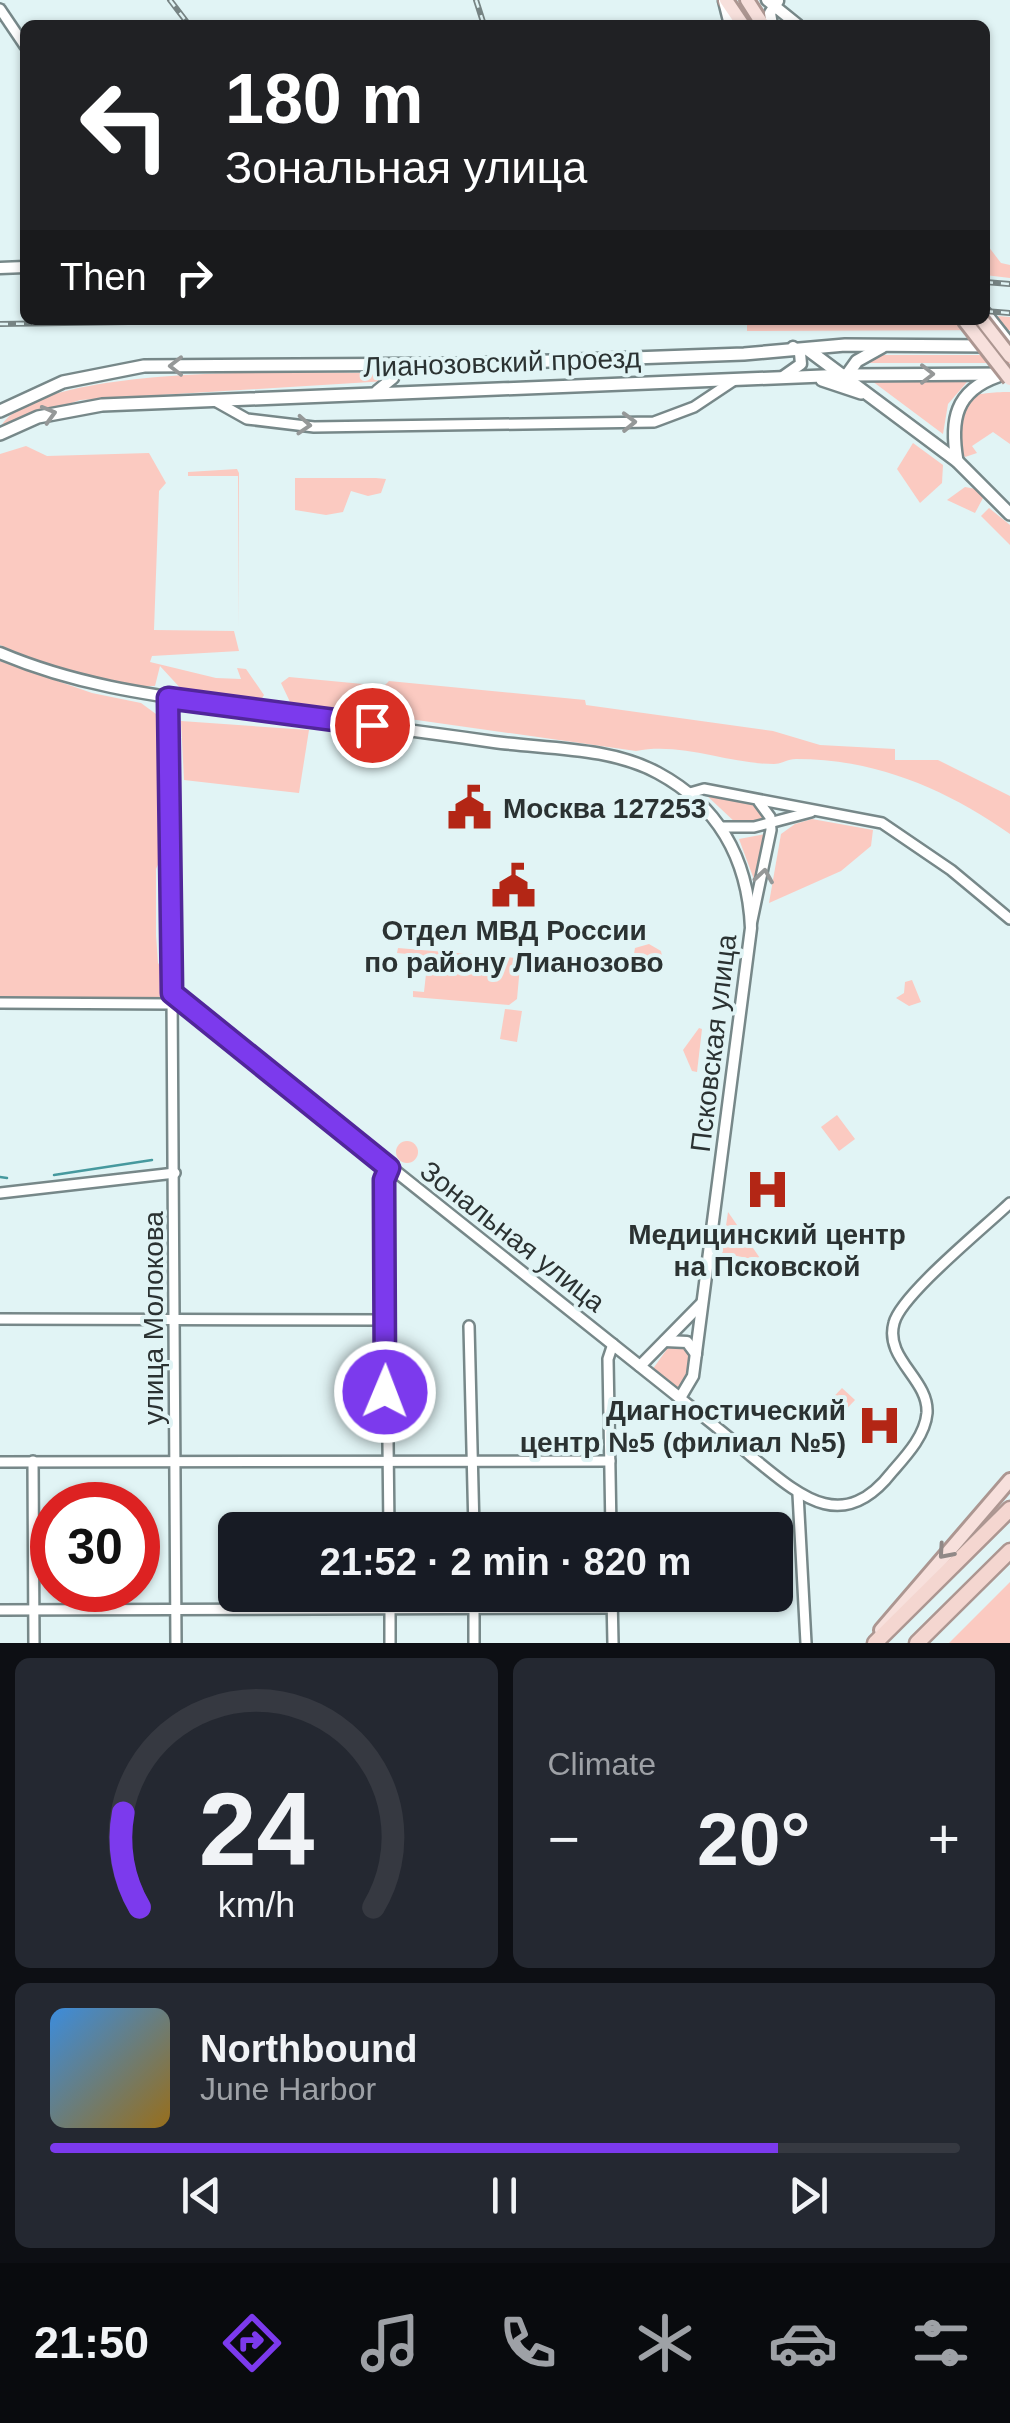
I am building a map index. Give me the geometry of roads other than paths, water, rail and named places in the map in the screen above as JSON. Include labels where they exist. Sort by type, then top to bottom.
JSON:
[{"type":"highway","points":[[873,1643],[1010,1509]]},
{"type":"highway","points":[[916,1643],[1010,1554]]},
{"type":"main road","points":[[968,325],[1009,376]]},
{"type":"main road","points":[[986,325],[1010,356]]},
{"type":"main road","points":[[849,381],[865,355],[886,346]]},
{"type":"main road","name":"Лианозовский проезд","points":[[0,411],[63,382],[128,368],[702,356],[795,347],[1010,346]]},
{"type":"main road","points":[[795,347],[819,354],[957,461],[1010,514]]},
{"type":"main road","points":[[849,381],[1009,376]]},
{"type":"main road","points":[[957,461],[952,426],[956,408],[971,390],[1009,376]]},
{"type":"main road","name":"Лианозовский проезд","points":[[0,434],[38,417],[81,406],[808,377],[849,381]]},
{"type":"main road","points":[[873,1643],[1010,1480]]},
{"type":"street","points":[[774,2],[793,20]]},
{"type":"street","points":[[0,8],[20,38]]},
{"type":"street","points":[[990,319],[1010,346]]},
{"type":"street","points":[[778,378],[801,364],[800,352],[795,347]]},
{"type":"street","points":[[376,392],[386,388],[393,378],[391,369],[382,365]]},
{"type":"street","points":[[213,399],[247,419],[314,426],[654,422],[688,410],[736,380]]},
{"type":"street","name":"Псковская улица","points":[[0,653],[71,680],[168,698],[592,754],[656,771],[690,793],[722,827],[745,884],[750,928],[696,1355],[691,1383],[680,1398]]},
{"type":"street","points":[[0,1003],[172,999],[168,698]]},
{"type":"street","points":[[690,793],[704,790],[882,823],[951,870],[1010,919]]},
{"type":"street","points":[[750,928],[771,823],[756,800]]},
{"type":"street","points":[[722,827],[771,823],[824,811]]},
{"type":"street","points":[[770,841],[797,815]]},
{"type":"street","name":"Зональная улица","points":[[172,999],[798,1494]]},
{"type":"street","name":"улица Молокова","points":[[172,999],[176,1643]]},
{"type":"street","points":[[389,1168],[384,1180],[389,1512]]},
{"type":"street","points":[[0,1193],[175,1172]]},
{"type":"street","points":[[806,1643],[798,1494],[833,1506],[861,1499],[890,1475],[918,1438],[928,1412],[925,1397],[894,1344],[894,1319],[908,1299],[1010,1203]]},
{"type":"street","points":[[640,1366],[701,1304]]},
{"type":"street","points":[[0,1320],[386,1320]]},
{"type":"street","points":[[469,1326],[474,1512]]},
{"type":"street","points":[[665,1341],[687,1342],[696,1355]]},
{"type":"street","points":[[611,1512],[608,1358],[613,1344]]},
{"type":"street","points":[[0,1462],[610,1461]]},
{"type":"street","points":[[33,1462],[33,1482]]},
{"type":"street","points":[[160,1609],[218,1609]]},
{"type":"street","points":[[0,1610],[30,1610]]},
{"type":"street","points":[[33,1612],[34,1643]]},
{"type":"street","points":[[390,1643],[391,1612]]},
{"type":"street","points":[[474,1612],[474,1643]]},
{"type":"street","points":[[612,1612],[613,1643]]},
{"type":"waterway","points":[[54,1175],[152,1160]]},
{"type":"waterway","points":[[0,1177],[7,1178]]},
{"type":"railway","points":[[170,0],[185,20]]},
{"type":"railway","points":[[476,0],[482,20]]},
{"type":"railway","points":[[990,282],[1010,284]]},
{"type":"railway","points":[[990,311],[1010,313]]},
{"type":"railway","points":[[0,324],[20,324]]},
{"type":"place","name":"Москва 127253","points":[[470,808]]},
{"type":"place","name":"Отдел МВД России по району Лианозово","points":[[514,885]]},
{"type":"place","name":"Медицинский центр на Псковской","points":[[767,1189]]},
{"type":"place","name":"Диагностический центр №5 (филиал №5)","points":[[879,1426]]}]
